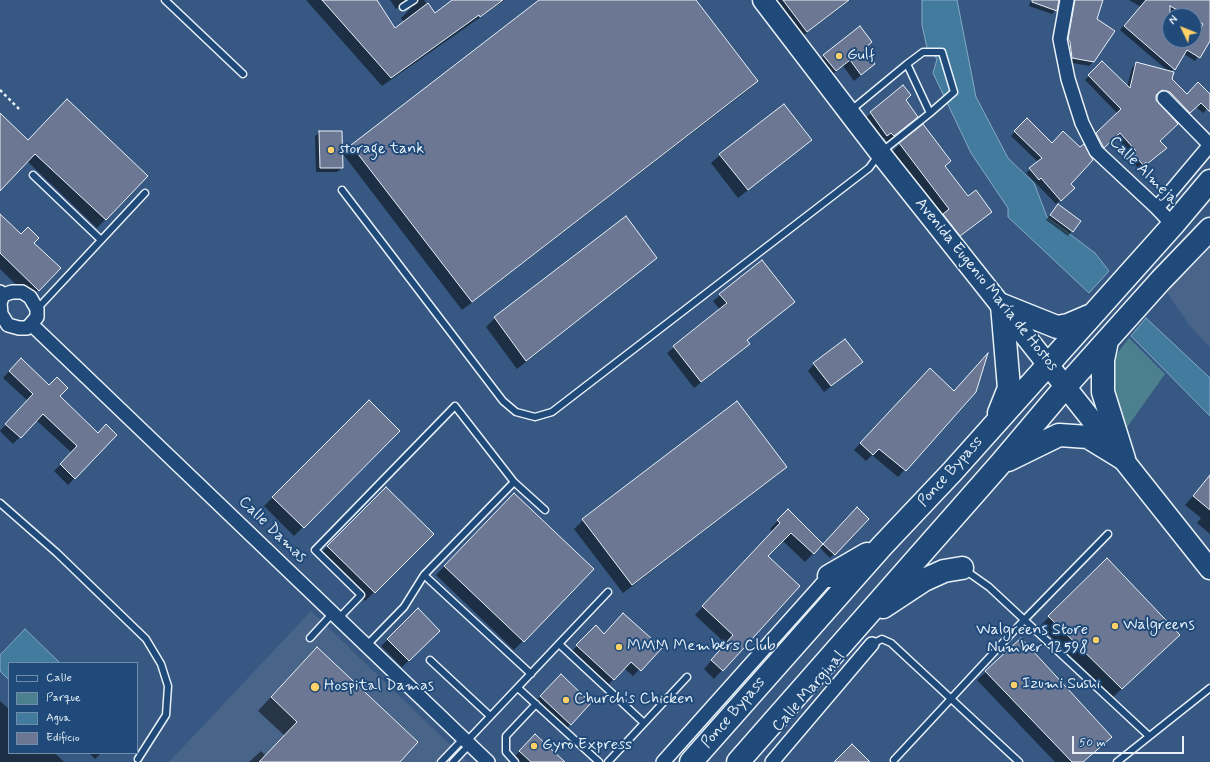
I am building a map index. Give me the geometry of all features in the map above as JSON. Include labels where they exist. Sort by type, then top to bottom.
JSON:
[{"type":"highway","name":"Ponce Bypass","points":[[691,762],[882,546],[952,472],[1094,314],[1210,181]]},
{"type":"highway","name":"Ponce Bypass","points":[[738,762],[1001,463],[1066,386],[1210,229]]},
{"type":"highway","points":[[995,423],[1009,388],[1002,305],[1057,327],[1068,325],[1094,314]]},
{"type":"highway","points":[[1107,341],[1103,360],[1102,392],[1124,459]]},
{"type":"highway","points":[[1001,463],[1059,435],[1088,438],[1124,459]]},
{"type":"highway","points":[[830,576],[882,546]]},
{"type":"highway","points":[[860,622],[924,580],[944,571],[962,568]]},
{"type":"main road","name":"Avenida Eugenio María de Hostos","points":[[763,0],[880,153],[1124,459],[1210,570]]},
{"type":"street","name":"Calle Almeja","points":[[1066,0],[1060,39],[1068,79],[1082,123],[1096,150],[1158,208],[1173,225]]},
{"type":"street","points":[[1158,208],[1210,145],[1164,98]]},
{"type":"street","points":[[22,292],[30,297],[37,309],[38,317],[27,328],[19,328],[8,325],[1,314],[0,303],[2,293],[22,292]]},
{"type":"street","name":"Calle Damas","points":[[31,324],[488,762]]},
{"type":"street","points":[[663,762],[830,576]]},
{"type":"street","name":"Calle Marginal","points":[[772,762],[872,644]]},
{"type":"lane","points":[[165,0],[243,74]]},
{"type":"lane","points":[[403,7],[414,0]]},
{"type":"lane","points":[[342,190],[503,401],[516,412],[535,417],[552,412],[559,407],[869,168],[880,153],[954,92],[942,52],[923,52],[849,112]]},
{"type":"lane","points":[[907,64],[930,112]]},
{"type":"lane","points":[[33,174],[101,240]]},
{"type":"lane","points":[[37,309],[145,193]]},
{"type":"lane","points":[[310,638],[361,594],[315,550],[455,406],[514,482],[545,510]]},
{"type":"lane","points":[[367,645],[404,607],[424,575],[514,482]]},
{"type":"lane","points":[[0,502],[57,553],[146,639],[161,664],[168,686],[166,715],[138,759]]},
{"type":"lane","points":[[894,760],[1024,620],[1108,534]]},
{"type":"lane","points":[[962,568],[989,588],[1149,736]]},
{"type":"lane","points":[[424,575],[531,674]]},
{"type":"lane","points":[[441,762],[466,742],[608,592]]},
{"type":"lane","points":[[872,644],[882,640],[891,643],[1019,762]]},
{"type":"lane","points":[[559,644],[644,723]]},
{"type":"lane","points":[[430,660],[490,716]]},
{"type":"lane","points":[[608,762],[687,677]]},
{"type":"lane","points":[[518,688],[599,762]]},
{"type":"lane","points":[[1117,762],[1210,688]]},
{"type":"lane","points":[[515,762],[506,752],[506,736],[536,704]]},
{"type":"lane","points":[[453,762],[466,742]]},
{"type":"path","points":[[0,90],[19,109]]},
{"type":"shaded area","points":[[1210,245],[1210,347],[1189,325],[1165,289]]},
{"type":"shaded area","name":"Hospital Damas","points":[[311,611],[468,762],[169,762]]},
{"type":"green space","points":[[1129,338],[1165,374],[1123,433],[1116,413],[1112,373],[1116,355]]},
{"type":"water","points":[[922,0],[957,0],[976,97],[1008,158],[1034,183],[1047,217],[1095,253],[1109,271],[1089,293],[1008,217],[1008,208],[971,153],[933,73],[937,59],[927,48],[922,25]]},
{"type":"water","points":[[1146,318],[1210,378],[1210,416],[1131,336]]},
{"type":"water","points":[[25,629],[59,662],[8,662],[8,679],[0,671],[0,655]]},
{"type":"building","points":[[322,0],[377,0],[395,28],[428,3],[435,13],[452,0],[503,0],[480,17],[479,15],[391,78]]},
{"type":"building","points":[[539,0],[696,0],[758,81],[472,302],[351,145]]},
{"type":"building","points":[[783,0],[849,0],[807,32]]},
{"type":"building","points":[[1032,0],[1059,0],[1057,11],[1032,2]]},
{"type":"building","points":[[1075,0],[1103,0],[1097,19],[1115,31],[1094,62],[1072,58],[1070,42],[1068,39]]},
{"type":"building","points":[[1146,0],[1210,0],[1210,41],[1200,58],[1187,50],[1175,70],[1124,26]]},
{"type":"building","points":[[860,26],[872,42],[864,49],[875,64],[861,75],[850,60],[836,71],[823,55]]},
{"type":"building","points":[[1102,61],[1130,88],[1136,62],[1174,72],[1172,79],[1187,94],[1198,82],[1210,94],[1210,112],[1201,103],[1190,113],[1170,92],[1162,90],[1156,95],[1156,100],[1178,124],[1160,141],[1167,148],[1147,164],[1146,162],[1143,165],[1133,153],[1136,151],[1120,133],[1104,148],[1096,133],[1121,109],[1088,75]]},
{"type":"building","points":[[903,85],[911,95],[906,100],[918,117],[894,136],[891,133],[887,136],[870,112]]},
{"type":"building","points":[[67,99],[148,176],[106,220],[35,154],[0,191],[0,113],[28,140]]},
{"type":"building","points":[[784,104],[812,140],[748,190],[719,154]]},
{"type":"building","points":[[1027,118],[1052,143],[1063,131],[1080,147],[1084,144],[1093,160],[1071,184],[1075,188],[1061,201],[1041,178],[1039,180],[1029,168],[1042,158],[1014,131]]},
{"type":"building","points":[[923,124],[951,161],[945,166],[968,196],[976,190],[992,212],[960,236],[943,214],[949,209],[899,143]]},
{"type":"building","name":"storage tank","points":[[319,131],[342,131],[343,168],[320,168]]},
{"type":"building","points":[[1058,204],[1081,221],[1073,232],[1050,215]]},
{"type":"building","points":[[0,214],[21,234],[28,227],[39,238],[34,243],[61,268],[39,291],[0,253]]},
{"type":"building","points":[[626,216],[657,258],[526,361],[494,317]]},
{"type":"building","points":[[762,260],[795,302],[747,340],[750,344],[701,382],[673,346],[727,303],[719,294]]},
{"type":"building","points":[[845,339],[863,362],[831,386],[813,363]]},
{"type":"building","points":[[988,353],[976,392],[906,471],[879,449],[873,455],[860,443],[930,368],[954,391]]},
{"type":"building","points":[[21,358],[49,385],[57,377],[68,388],[60,396],[98,433],[106,424],[117,435],[75,479],[60,464],[77,446],[43,414],[21,438],[5,424],[33,394],[9,371]]},
{"type":"building","points":[[369,400],[400,431],[304,528],[272,497]]},
{"type":"building","points":[[737,401],[787,467],[632,585],[582,519]]},
{"type":"building","points":[[1210,475],[1210,510],[1193,496]]},
{"type":"building","points":[[386,487],[434,534],[375,593],[327,546]]},
{"type":"building","points":[[514,493],[594,569],[524,642],[444,566]]},
{"type":"building","points":[[857,507],[869,519],[835,555],[823,544]]},
{"type":"building","points":[[788,509],[823,544],[814,554],[791,533],[768,556],[800,586],[723,671],[711,660],[733,635],[702,606],[780,523],[777,520]]},
{"type":"building","name":"Walgreens","points":[[1107,558],[1180,635],[1122,689],[1048,616]]},
{"type":"building","points":[[418,608],[440,631],[409,661],[387,639]]},
{"type":"building","name":"MMM Members Club","points":[[623,613],[662,648],[641,671],[631,662],[614,680],[576,645],[596,625],[604,634]]},
{"type":"building","points":[[1021,638],[1112,737],[1083,762],[1072,762],[985,671]]},
{"type":"building","points":[[317,647],[418,742],[400,762],[259,762],[297,722],[271,697]]},
{"type":"building","name":"Church's Chicken","points":[[561,674],[591,703],[571,725],[540,696]]},
{"type":"building","name":"Gyro Express","points":[[535,734],[565,762],[531,762],[519,751]]},
{"type":"building","points":[[852,744],[870,762],[834,762]]},
{"type":"place","name":"Gulf","points":[[839,56]]},
{"type":"place","name":"storage tank","points":[[331,150]]},
{"type":"place","name":"Walgreens","points":[[1115,626]]},
{"type":"place","name":"Walgreens Store Number 12598","points":[[1096,640]]},
{"type":"place","name":"MMM Members Club","points":[[619,647]]},
{"type":"place","name":"Izumi Sushi","points":[[1014,685]]},
{"type":"place","name":"Hospital Damas","points":[[315,687]]},
{"type":"place","name":"Church's Chicken","points":[[566,700]]},
{"type":"place","name":"Gyro Express","points":[[534,746]]}]
